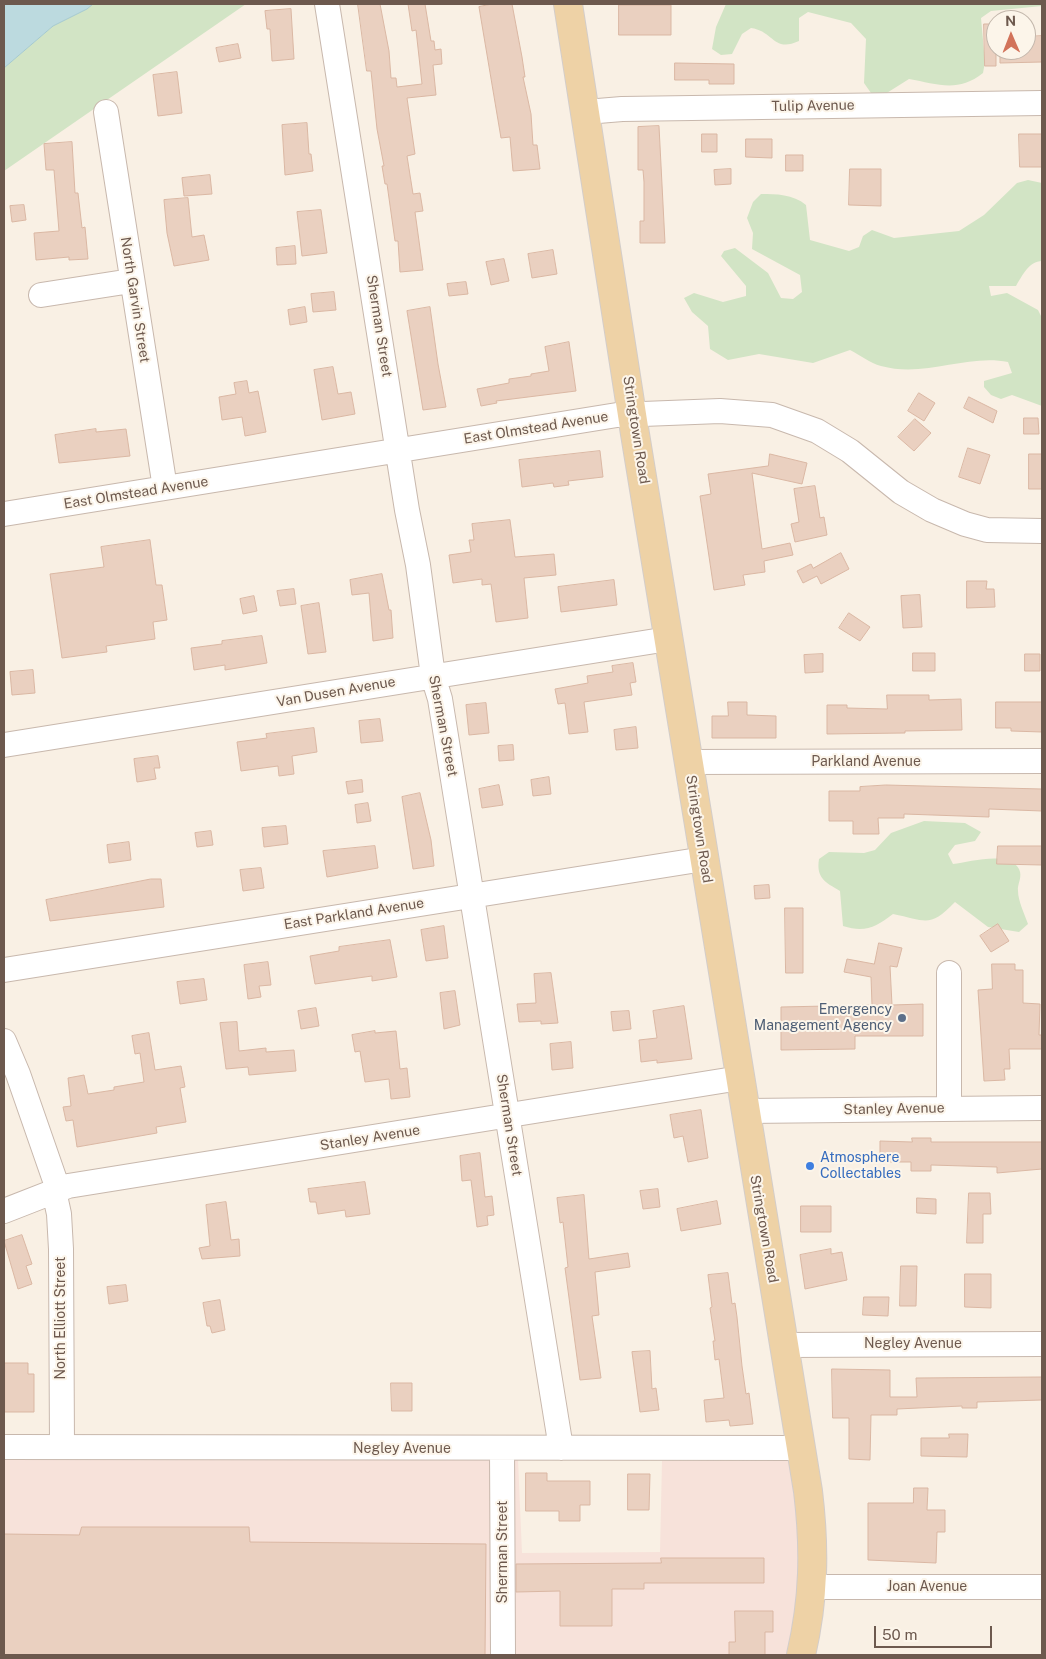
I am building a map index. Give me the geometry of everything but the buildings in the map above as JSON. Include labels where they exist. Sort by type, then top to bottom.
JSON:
[{"type":"main road","name":"Stringtown Road","points":[[568,4],[632,414],[801,1448],[814,1538],[809,1622],[801,1655]]},
{"type":"street","name":"Sherman Street","points":[[327,4],[418,565],[433,676],[440,699],[473,895],[561,1448]]},
{"type":"street","name":"Tulip Avenue","points":[[585,118],[598,111],[622,109],[1042,103]]},
{"type":"street","name":"North Garvin Street","points":[[106,112],[130,281],[138,313],[165,488]]},
{"type":"street","points":[[41,295],[130,281]]},
{"type":"street","name":"East Olmstead Avenue","points":[[4,514],[632,414],[720,411],[772,415],[817,431],[850,451],[901,492],[940,514],[965,524],[987,530],[1042,531]]},
{"type":"street","name":"Van Dusen Avenue","points":[[4,745],[668,638]]},
{"type":"street","name":"Parkland Avenue","points":[[689,762],[1042,761]]},
{"type":"street","name":"East Parkland Avenue","points":[[4,970],[704,859]]},
{"type":"street","points":[[949,974],[949,1108]]},
{"type":"street","name":"North Elliott Street","points":[[4,1041],[18,1074],[56,1190],[61,1249],[62,1446]]},
{"type":"street","name":"Stanley Avenue","points":[[4,1211],[56,1190],[77,1184],[740,1078]]},
{"type":"street","name":"Stanley Avenue","points":[[746,1112],[1042,1108]]},
{"type":"street","name":"Negley Avenue","points":[[784,1344],[1042,1344]]},
{"type":"street","name":"Negley Avenue","points":[[4,1447],[801,1448]]},
{"type":"street","name":"Sherman Street","points":[[502,1449],[503,1655]]},
{"type":"street","name":"Joan Avenue","points":[[812,1587],[1042,1587]]},
{"type":"shaded area","points":[[4,1457],[518,1459],[522,1553],[660,1552],[662,1461],[792,1460],[808,1540],[792,1655],[4,1655]]},
{"type":"green space","points":[[93,4],[246,4],[4,171],[4,68],[53,26]]},
{"type":"green space","points":[[726,4],[1042,4],[1042,6],[986,10],[986,14],[981,18],[985,62],[983,73],[974,79],[956,85],[938,85],[909,79],[882,96],[871,93],[864,83],[866,39],[851,23],[808,12],[799,18],[799,41],[790,44],[778,43],[765,33],[751,28],[742,34],[732,54],[721,55],[712,49],[716,27]]},
{"type":"green space","points":[[1028,180],[1042,183],[1042,261],[1030,266],[1016,286],[989,286],[991,296],[1007,293],[1038,310],[1042,318],[1042,406],[1012,395],[1001,399],[991,395],[984,387],[984,381],[1012,373],[1008,362],[992,360],[929,368],[897,369],[877,365],[850,350],[813,363],[759,354],[728,360],[710,349],[708,326],[692,312],[684,298],[694,293],[723,302],[746,296],[746,286],[721,256],[724,251],[735,248],[768,273],[781,298],[793,299],[802,292],[800,275],[752,249],[753,233],[747,218],[753,202],[761,194],[784,195],[801,201],[806,205],[810,240],[849,251],[859,247],[863,236],[872,230],[894,238],[959,231],[984,215],[1017,183]]},
{"type":"green space","points":[[924,821],[965,823],[981,832],[975,841],[955,845],[948,854],[953,864],[989,859],[1007,860],[1014,863],[1020,872],[1018,895],[1028,924],[1019,932],[988,927],[955,902],[940,916],[933,919],[921,920],[893,914],[870,928],[858,929],[843,926],[840,891],[830,885],[820,875],[819,859],[829,852],[864,853],[875,850],[891,833]]},
{"type":"water","points":[[4,4],[93,4],[53,26],[4,68]]},
{"type":"place","name":"Emergency Management Agency","points":[[902,1018]]},
{"type":"place","name":"Atmosphere Collectables","points":[[810,1166]]}]
